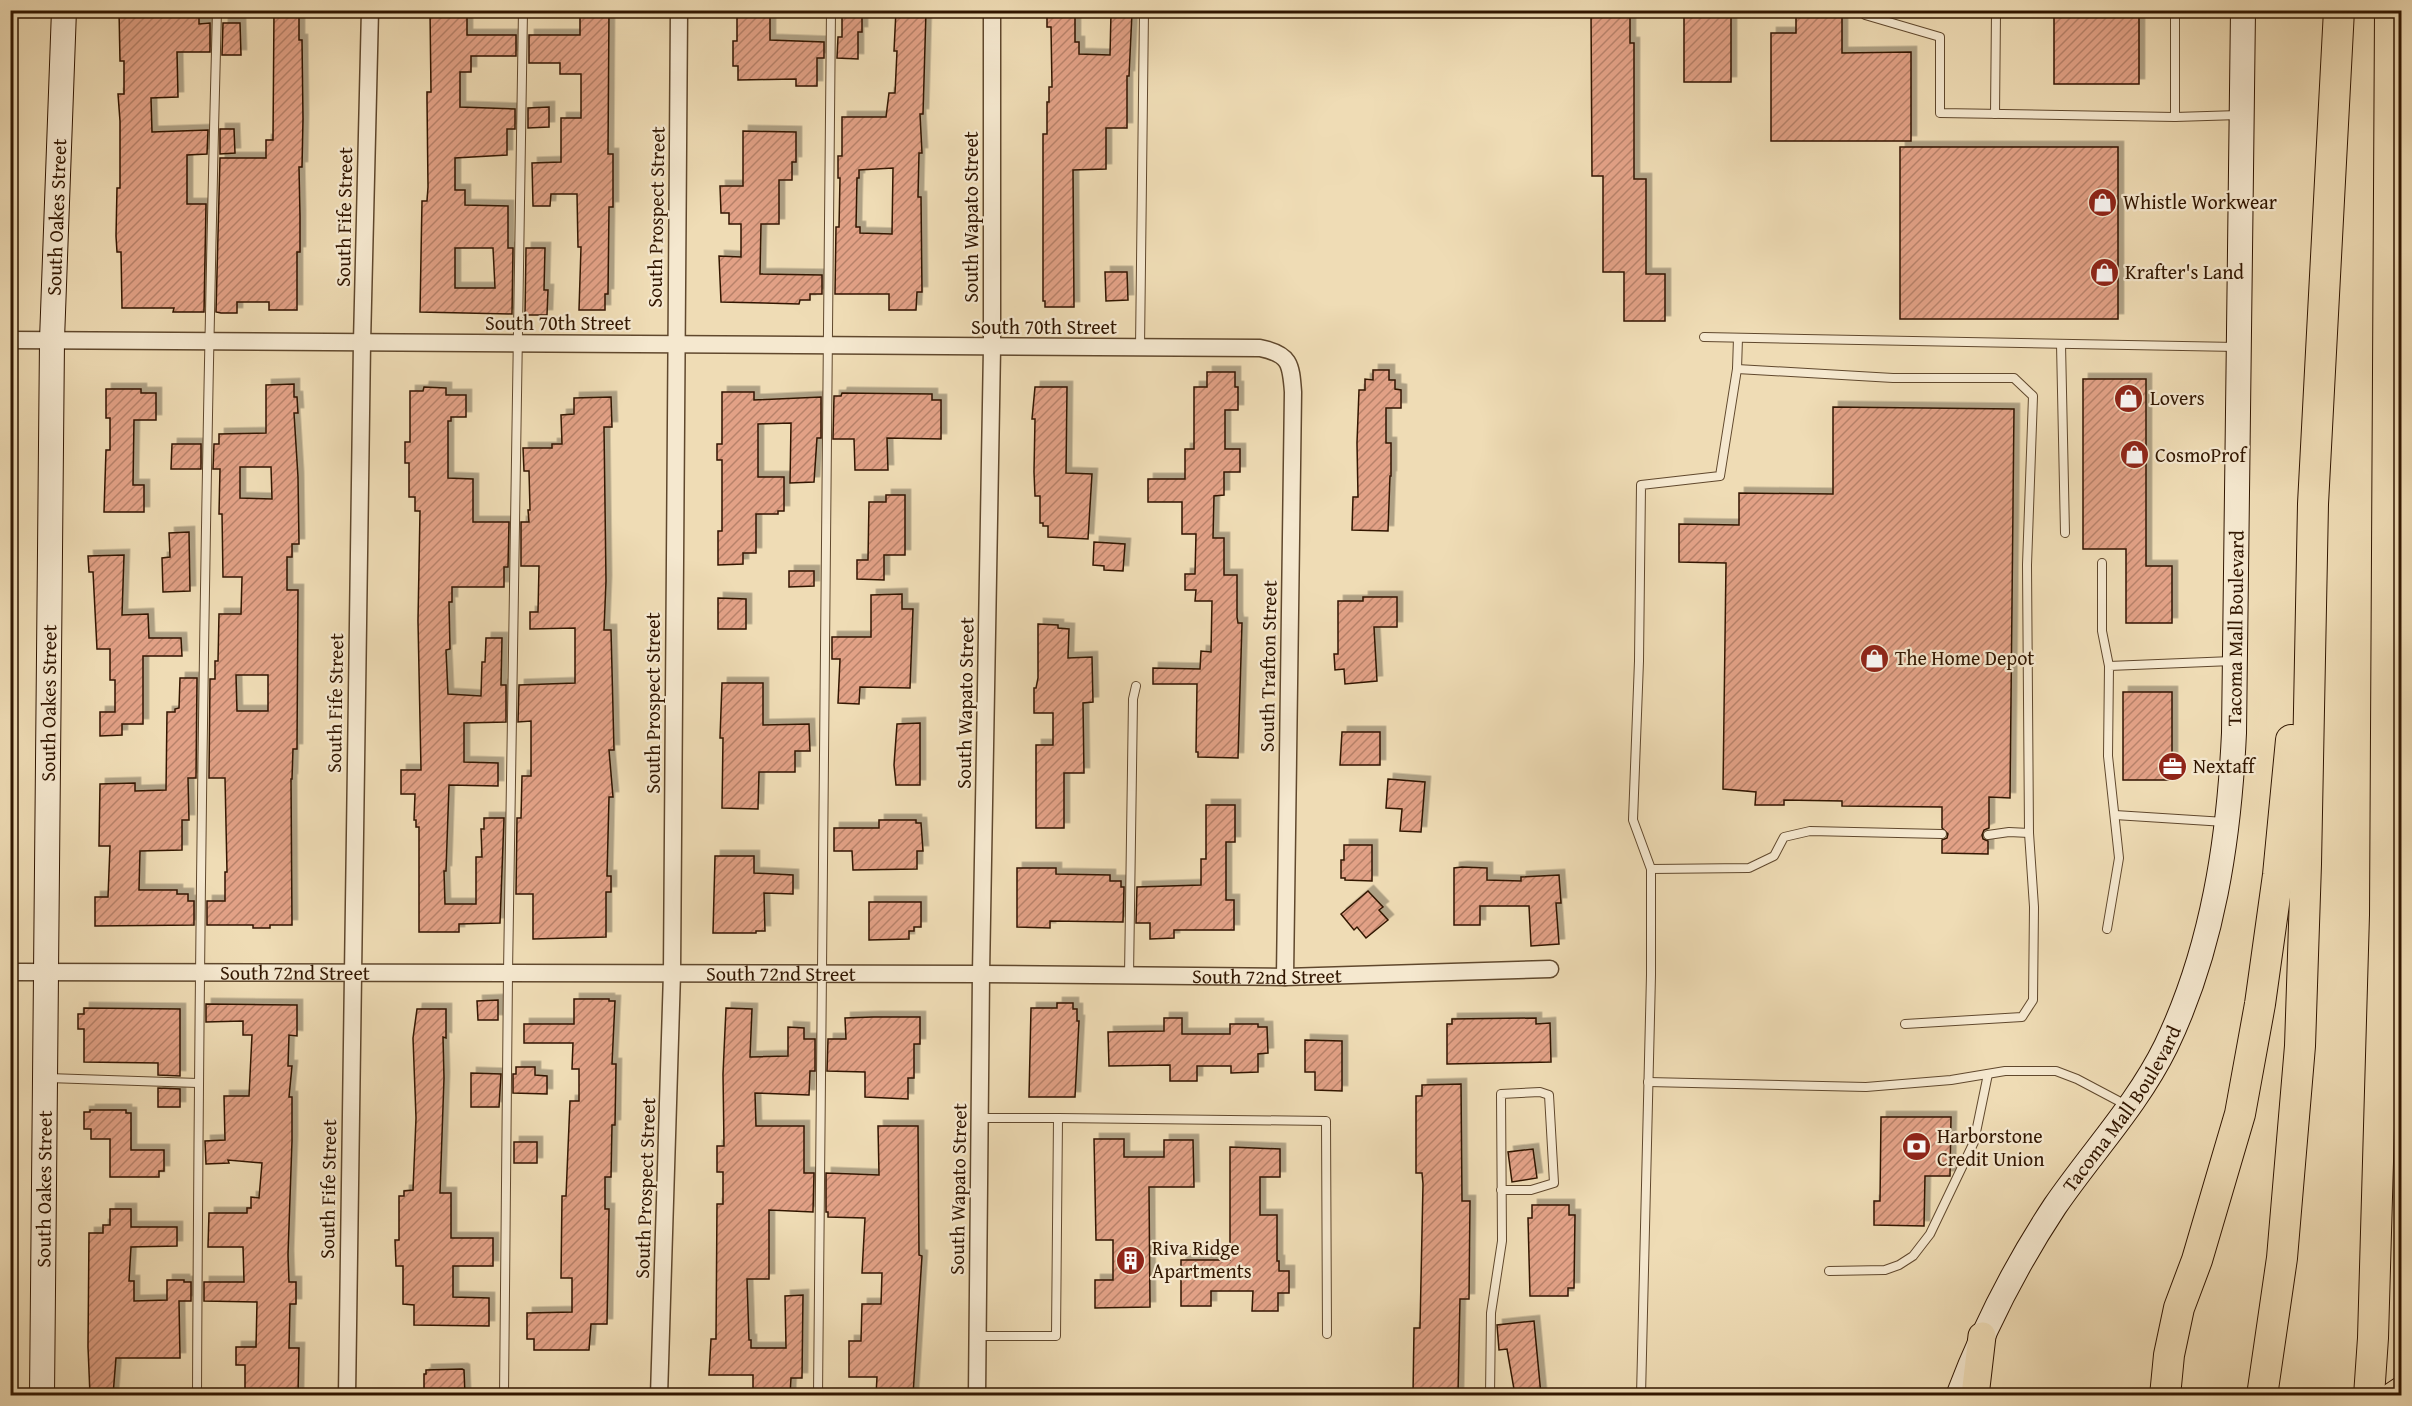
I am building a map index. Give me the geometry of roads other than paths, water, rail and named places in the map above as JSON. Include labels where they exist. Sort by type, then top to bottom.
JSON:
[{"type":"highway","points":[[2262,1395],[2282,1258],[2300,1046],[2313,504],[2339,10]]},
{"type":"highway","points":[[2368,1395],[2373,1338],[2385,915],[2386,377],[2391,10]]},
{"type":"highway","points":[[2165,1395],[2169,1354],[2180,1308],[2198,1260],[2240,1114],[2260,1004],[2278,875],[2313,504]]},
{"type":"main road","name":"South Oakes Street","points":[[42,1395],[52,340],[64,10]]},
{"type":"main road","name":"Tacoma Mall Boulevard","points":[[1958,1395],[1982,1336],[2021,1263],[2055,1206],[2130,1107],[2166,1045],[2194,972],[2217,891],[2227,822],[2234,733],[2243,11]]},
{"type":"main road","points":[[1975,1395],[1982,1336]]},
{"type":"main road","points":[[2393,1395],[2402,1390]]},
{"type":"street","name":"South Fife Street","points":[[347,1395],[362,343],[370,10]]},
{"type":"street","name":"South Prospect Street","points":[[659,1395],[672,973],[679,10]]},
{"type":"street","name":"South Wapato Street","points":[[977,1395],[981,974],[992,348],[992,10]]},
{"type":"street","name":"South 70th Street","points":[[10,340],[1260,348],[1284,357]]},
{"type":"street","name":"South Trafton Street","points":[[1284,357],[1290,368],[1293,392],[1285,977]]},
{"type":"street","name":"South 72nd Street","points":[[10,972],[981,974],[1285,977],[1550,969]]},
{"type":"lane","points":[[197,1395],[199,972],[217,10]]},
{"type":"lane","points":[[504,1395],[523,10]]},
{"type":"lane","points":[[818,1395],[824,974],[831,10]]},
{"type":"lane","points":[[1140,349],[1144,10]]},
{"type":"lane","points":[[1861,10],[1865,15],[1940,37],[1940,113],[2175,117],[2241,115]]},
{"type":"lane","points":[[2175,117],[2175,11],[2243,11]]},
{"type":"lane","points":[[1995,114],[1996,12]]},
{"type":"lane","points":[[1704,337],[2239,347]]},
{"type":"lane","points":[[1641,1395],[1651,869],[1634,820],[1641,485],[1720,476],[1737,369],[1738,338]]},
{"type":"lane","points":[[2061,344],[2065,533]]},
{"type":"lane","points":[[1737,369],[1893,378],[2014,378],[2033,396],[2027,565],[2029,833],[2034,907],[2033,1000],[2022,1017],[1905,1024]]},
{"type":"lane","points":[[2102,563],[2102,631],[2109,666],[2108,756],[2119,858],[2107,929]]},
{"type":"lane","points":[[2109,666],[2235,661]]},
{"type":"lane","points":[[1129,976],[1133,722],[1136,686]]},
{"type":"lane","points":[[2115,815],[2227,822]]},
{"type":"lane","points":[[1651,869],[1749,868],[1774,856],[1784,837],[1810,831],[1942,834]]},
{"type":"lane","points":[[1988,835],[2009,832],[2029,833]]},
{"type":"lane","points":[[1648,1082],[1857,1088],[1952,1080],[2005,1071],[2056,1071],[2077,1079],[2130,1107]]},
{"type":"lane","points":[[1829,1271],[1885,1270],[1899,1265],[1912,1256],[1930,1233],[1974,1142],[1988,1074]]},
{"type":"lane","points":[[45,1078],[198,1083]]},
{"type":"lane","points":[[1490,1395],[1491,1313],[1502,1241],[1501,1190],[1501,1094],[1540,1092],[1549,1095],[1554,1183],[1531,1190],[1501,1190]]},
{"type":"lane","points":[[980,1118],[1326,1121],[1327,1334]]},
{"type":"lane","points":[[978,1336],[1056,1336],[1058,1118]]},
{"type":"place","name":"Whistle Workwear","points":[[2102,202]]},
{"type":"place","name":"Krafter's Land","points":[[2104,272]]},
{"type":"place","name":"Lovers","points":[[2129,398]]},
{"type":"place","name":"CosmoProf","points":[[2134,455]]},
{"type":"place","name":"The Home Depot","points":[[1874,658]]},
{"type":"place","name":"Nextaff","points":[[2172,766]]},
{"type":"place","name":"Harborstone Credit Union","points":[[1916,1147]]},
{"type":"place","name":"Riva Ridge Apartments","points":[[1131,1260]]}]
